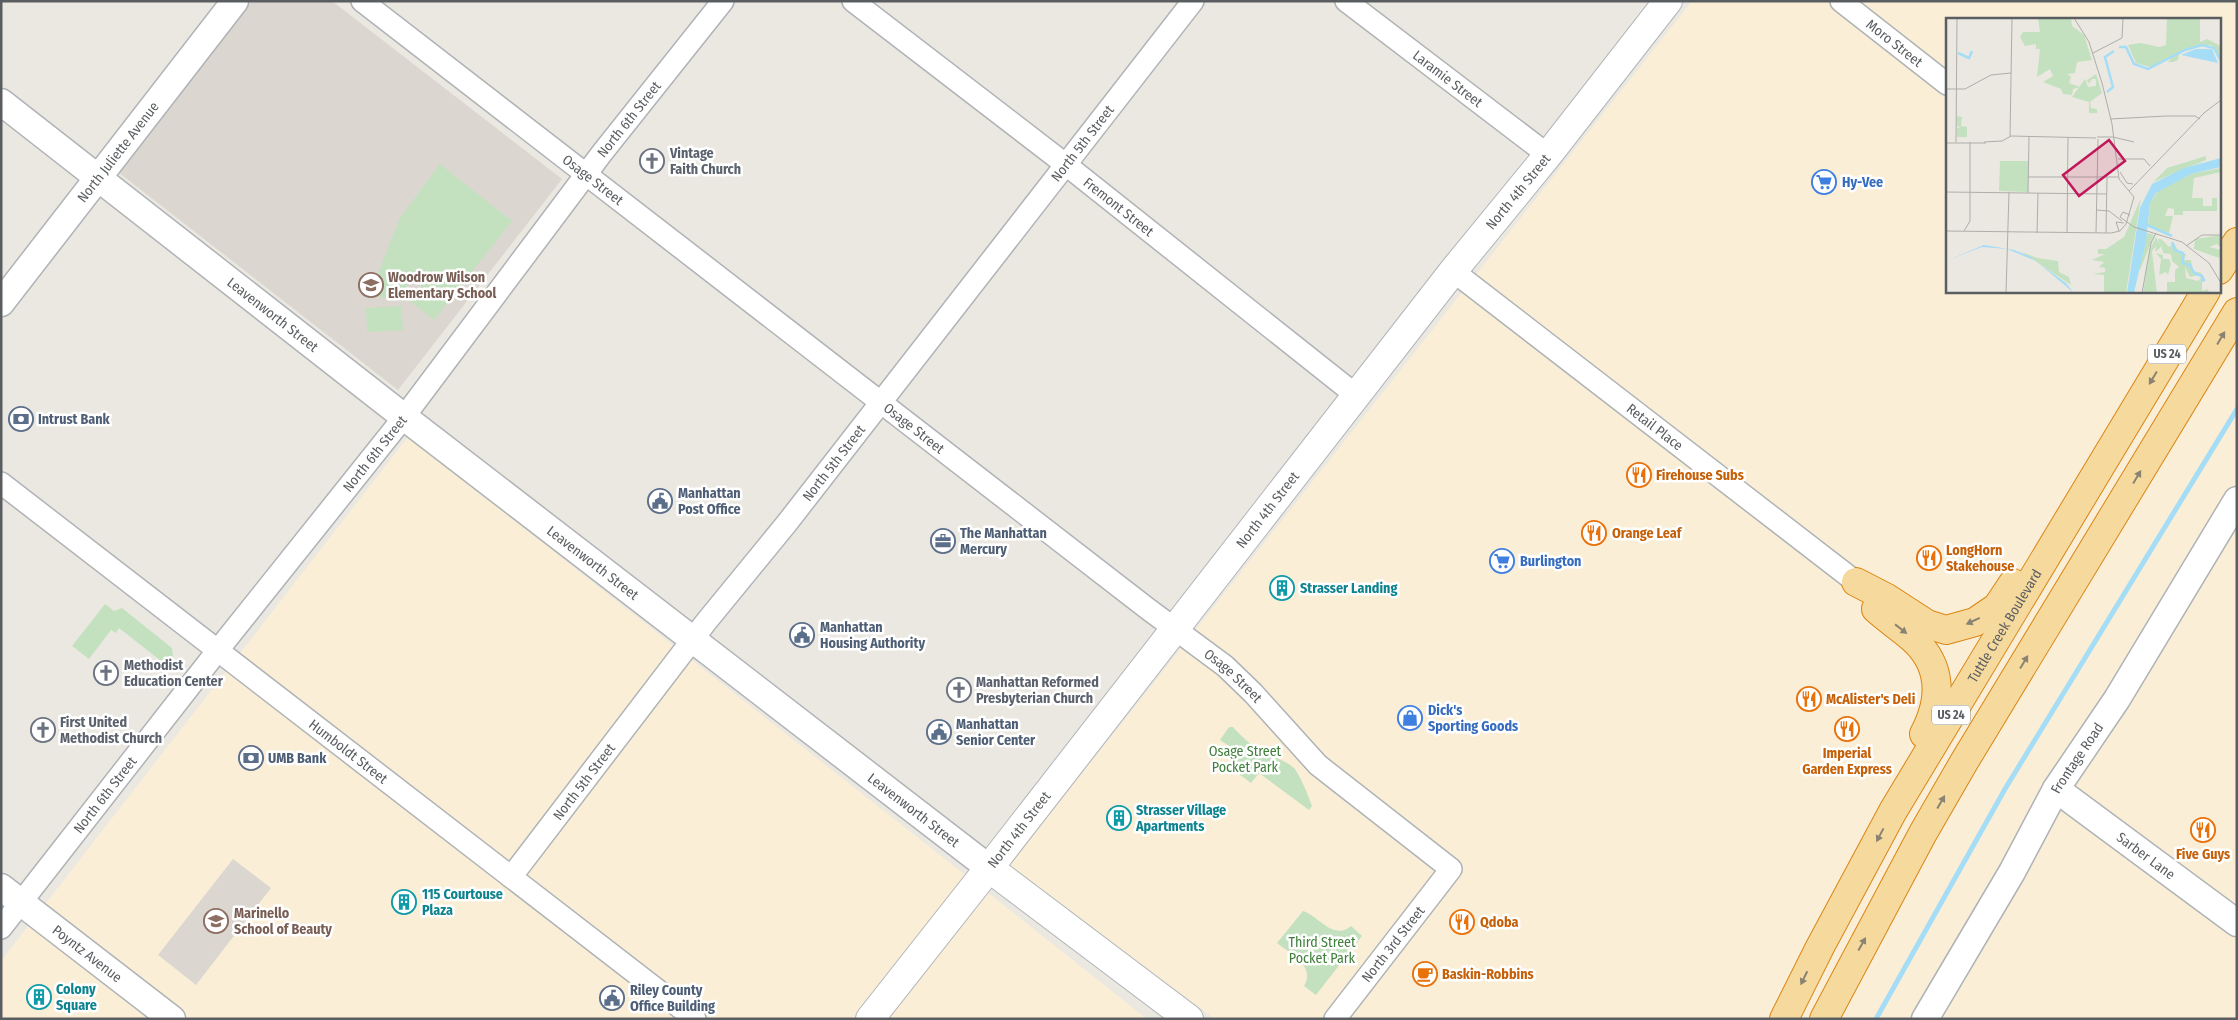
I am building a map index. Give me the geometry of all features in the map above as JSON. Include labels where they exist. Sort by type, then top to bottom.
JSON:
[{"type":"highway","points":[[2220,268],[2237,242]]},
{"type":"highway","name":"Tuttle Creek Boulevard","points":[[1784,1019],[1820,946],[1893,811],[2205,292]]},
{"type":"highway","name":"US 24","points":[[1824,1019],[1950,786],[2237,312]]},
{"type":"highway","points":[[1856,582],[1887,598],[1927,624],[1946,630],[1975,622],[1997,607],[2129,417]]},
{"type":"highway","points":[[1856,582],[1877,610],[1913,639],[1928,655],[1937,684],[1937,700],[1930,723],[1905,770],[1893,811]]},
{"type":"main road","name":"North 4th Street","points":[[870,1019],[990,868],[1173,629],[1358,396],[1453,271],[1548,155],[1668,1]]},
{"type":"main road","name":"Leavenworth Street","points":[[990,868],[1189,1019]]},
{"type":"street","name":"North Juliette Avenue","points":[[1,303],[236,1]]},
{"type":"street","name":"Osage Street","points":[[362,1],[1173,629],[1230,671],[1253,693],[1318,766],[1451,868]]},
{"type":"street","name":"North 6th Street","points":[[1,928],[11,895],[218,650],[404,417],[586,175],[723,1]]},
{"type":"street","name":"Fremont Street","points":[[853,1],[1065,164],[1358,396]]},
{"type":"street","name":"North 5th Street","points":[[511,877],[694,639],[881,403],[1193,1]]},
{"type":"street","name":"Laramie Street","points":[[1346,1],[1548,155]]},
{"type":"street","name":"Moro Street","points":[[1841,1],[1946,83]]},
{"type":"street","name":"Leavenworth Street","points":[[1,102],[404,417],[990,868]]},
{"type":"street","name":"Retail Place","points":[[1453,271],[1706,464],[1856,582]]},
{"type":"street","name":"Humboldt Street","points":[[1,483],[695,1019]]},
{"type":"street","name":"Frontage Road","points":[[1925,1019],[2012,872],[2056,789],[2117,699],[2237,500]]},
{"type":"street","name":"Sarber Lane","points":[[2056,789],[2237,923]]},
{"type":"street","name":"North 3rd Street","points":[[1334,1019],[1451,868]]},
{"type":"street","name":"Poyntz Avenue","points":[[11,895],[172,1019]]},
{"type":"shaded area","name":"Woodrow Wilson Elementary School","points":[[251,1],[332,1],[562,179],[398,390],[118,172]]},
{"type":"shaded area","points":[[1692,1],[2237,1],[2237,1019],[1215,1019],[1009,866]]},
{"type":"shaded area","points":[[408,437],[1147,1019],[1,1019],[1,961]]},
{"type":"shaded area","name":"Marinello School of Beauty","points":[[233,859],[271,888],[196,985],[158,955]]},
{"type":"green space","points":[[440,164],[512,221],[434,320],[411,302],[421,288],[418,271],[395,301],[370,294],[400,218]]},
{"type":"green space","points":[[401,306],[403,330],[367,332],[366,308]]},
{"type":"green space","points":[[105,604],[114,611],[122,608],[172,648],[174,664],[170,668],[119,628],[116,633],[111,630],[89,659],[72,646]]},
{"type":"green space","name":"Osage Street Pocket Park","points":[[1229,727],[1233,727],[1247,741],[1263,752],[1294,768],[1311,802],[1312,806],[1309,810],[1259,773],[1251,783],[1231,768],[1229,746],[1220,740]]},
{"type":"green space","name":"Third Street Pocket Park","points":[[1303,911],[1332,929],[1338,931],[1351,926],[1362,936],[1316,995],[1304,986],[1307,972],[1300,961],[1277,943]]},
{"type":"waterway","points":[[1876,1019],[2005,789],[2237,409]]},
{"type":"place","name":"Vintage Faith Church","points":[[652,161]]},
{"type":"place","name":"Hy-Vee","points":[[1824,182]]},
{"type":"place","name":"Woodrow Wilson Elementary School","points":[[371,285]]},
{"type":"place","name":"Intrust Bank","points":[[21,419]]},
{"type":"place","name":"Firehouse Subs","points":[[1639,475]]},
{"type":"place","name":"Manhattan Post Office","points":[[660,501]]},
{"type":"place","name":"Orange Leaf","points":[[1594,533]]},
{"type":"place","name":"The Manhattan Mercury","points":[[943,541]]},
{"type":"place","name":"LongHorn Stakehouse","points":[[1929,558]]},
{"type":"place","name":"Burlington","points":[[1502,561]]},
{"type":"place","name":"Strasser Landing","points":[[1282,588]]},
{"type":"place","name":"Manhattan Housing Authority","points":[[802,635]]},
{"type":"place","name":"Methodist Education Center","points":[[106,673]]},
{"type":"place","name":"Manhattan Reformed Presbyterian Church","points":[[959,690]]},
{"type":"place","name":"McAlister's Deli","points":[[1809,699]]},
{"type":"place","name":"Dick's Sporting Goods","points":[[1410,718]]},
{"type":"place","name":"Imperial Garden Express","points":[[1847,729]]},
{"type":"place","name":"First United Methodist Church","points":[[43,730]]},
{"type":"place","name":"Manhattan Senior Center","points":[[939,732]]},
{"type":"place","name":"UMB Bank","points":[[251,758]]},
{"type":"place","name":"Strasser Village Apartments","points":[[1119,818]]},
{"type":"place","name":"Five Guys","points":[[2203,830]]},
{"type":"place","name":"115 Courtouse Plaza","points":[[404,902]]},
{"type":"place","name":"Marinello School of Beauty","points":[[216,921]]},
{"type":"place","name":"Qdoba","points":[[1462,922]]},
{"type":"place","name":"Baskin-Robbins","points":[[1425,974]]},
{"type":"place","name":"Colony Square","points":[[39,997]]},
{"type":"place","name":"Riley County Office Building","points":[[612,998]]}]
